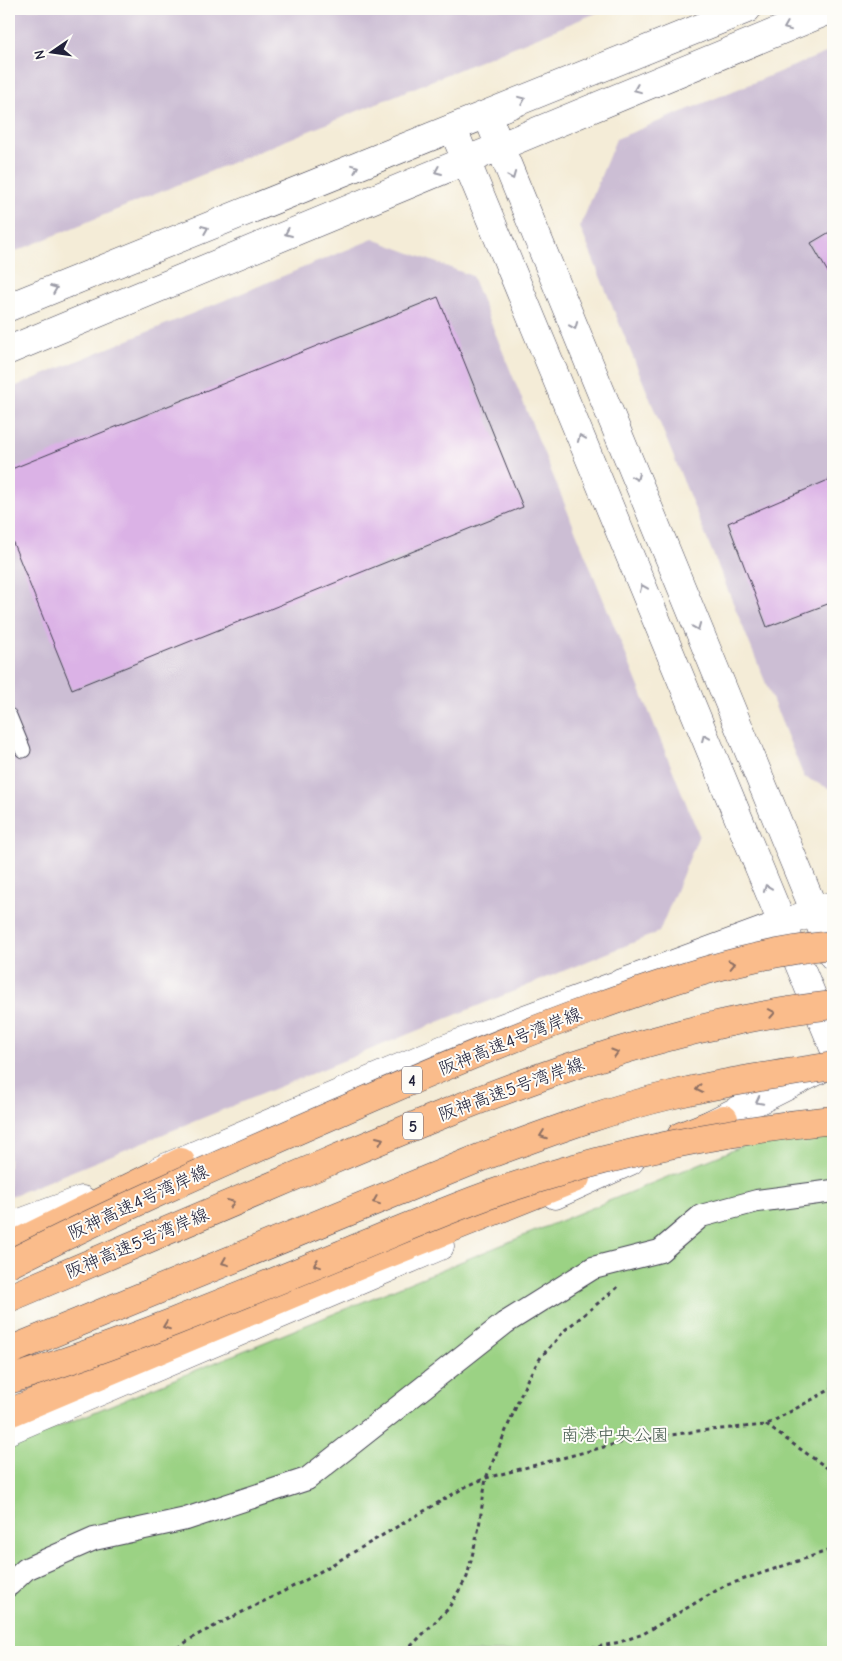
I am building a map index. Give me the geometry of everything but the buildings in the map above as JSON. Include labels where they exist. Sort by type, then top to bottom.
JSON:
[{"type":"highway","name":"阪神高速4号湾岸線","points":[[9,1264],[111,1213],[202,1172],[426,1074],[549,1024],[660,984],[715,968],[764,956],[833,945]]},
{"type":"highway","name":"阪神高速5号湾岸線","points":[[9,1298],[400,1131],[578,1064],[656,1040],[724,1023],[790,1010],[833,1005]]},
{"type":"highway","points":[[9,1351],[482,1157],[548,1133],[612,1111],[671,1095],[833,1064]]},
{"type":"highway","points":[[9,1413],[367,1262],[724,1119]]},
{"type":"highway","points":[[9,1380],[78,1358],[164,1326],[510,1188],[617,1157],[669,1146],[740,1132],[833,1120]]},
{"type":"highway","points":[[9,1247],[181,1162]]},
{"type":"street","points":[[9,307],[747,9]]},
{"type":"street","points":[[9,350],[465,159],[832,9]]},
{"type":"street","points":[[487,115],[824,908],[833,956]]},
{"type":"street","points":[[453,129],[833,1046]]},
{"type":"street","points":[[9,1227],[181,1162],[444,1049],[824,908]]},
{"type":"street","points":[[9,1430],[377,1274],[724,1119],[833,1064]]},
{"type":"street","points":[[9,1585],[26,1569],[94,1539],[186,1519],[308,1479],[505,1323],[593,1268],[660,1251],[701,1216],[757,1202],[833,1191]]},
{"type":"lane","points":[[9,716],[23,750]]},
{"type":"path","points":[[405,1652],[448,1609],[467,1578],[479,1527],[486,1478],[528,1378],[542,1357],[565,1330],[623,1283]]},
{"type":"path","points":[[170,1652],[197,1635],[304,1581],[467,1486],[486,1478],[623,1442],[698,1431],[766,1426],[833,1388]]},
{"type":"path","points":[[766,1426],[833,1472]]},
{"type":"path","points":[[575,1652],[620,1642],[643,1634],[724,1586],[833,1549]]},
{"type":"shaded area","points":[[9,9],[606,9],[9,254]]},
{"type":"shaded area","points":[[833,50],[833,790],[804,777],[580,227],[616,139]]},
{"type":"shaded area","points":[[373,239],[472,276],[699,835],[659,932],[9,1197],[9,389]]},
{"type":"green space","name":"南港中央公園","points":[[833,1109],[833,1652],[9,1652],[9,1447]]}]
